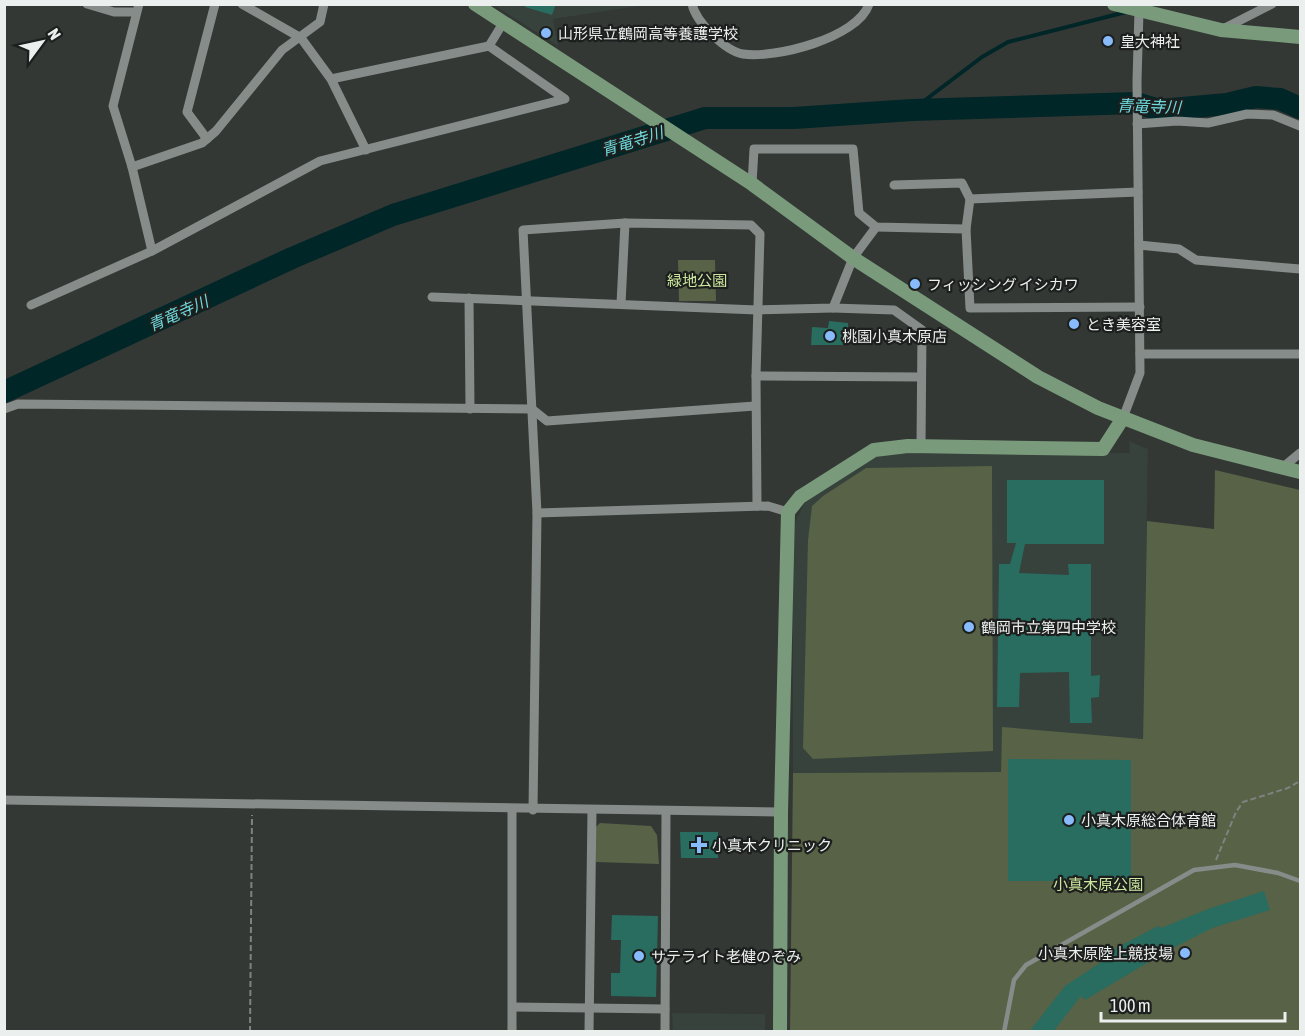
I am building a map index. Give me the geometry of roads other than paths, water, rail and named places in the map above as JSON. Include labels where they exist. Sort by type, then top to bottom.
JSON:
[{"type":"street","points":[[87,4],[114,12],[137,8],[113,106],[132,167],[152,251]]},
{"type":"street","points":[[207,139],[188,112],[215,4]]},
{"type":"street","points":[[242,4],[301,38],[331,79],[366,150]]},
{"type":"street","points":[[132,167],[202,143],[207,139],[282,50],[320,22],[324,4]]},
{"type":"street","points":[[475,4],[752,184],[853,258],[1038,377],[1123,418],[1193,445],[1300,472]]},
{"type":"street","points":[[692,4],[694,15],[717,39],[740,53],[759,56],[814,44],[844,31],[866,12],[869,4]]},
{"type":"street","points":[[1114,4],[1143,8],[1221,30],[1300,37]]},
{"type":"street","points":[[1221,30],[1272,4]]},
{"type":"street","points":[[780,1032],[781,812],[788,512],[800,497],[874,450],[921,446],[1103,449],[1123,418],[1140,373],[1137,81],[1143,8]]},
{"type":"street","points":[[489,46],[503,23]]},
{"type":"street","points":[[31,305],[152,251],[320,161],[565,99],[489,46],[331,79]]},
{"type":"street","points":[[1137,124],[1177,121],[1208,123],[1247,114],[1273,115],[1300,126]]},
{"type":"street","points":[[752,184],[754,148],[853,149],[859,213],[876,227],[966,230]]},
{"type":"street","points":[[894,185],[962,183],[970,199],[966,230],[970,308],[1140,307]]},
{"type":"street","points":[[970,199],[1138,192]]},
{"type":"street","points":[[621,304],[625,223]]},
{"type":"street","points":[[533,810],[537,513],[523,230],[625,223],[751,225],[760,234],[755,406],[757,506]]},
{"type":"street","points":[[833,308],[853,258],[876,227]]},
{"type":"street","points":[[1139,245],[1179,249],[1196,260],[1300,269]]},
{"type":"street","points":[[432,297],[757,310],[833,308],[894,310],[922,330],[921,446]]},
{"type":"street","points":[[469,298],[470,409]]},
{"type":"street","points":[[1140,354],[1300,354]]},
{"type":"street","points":[[756,376],[921,377]]},
{"type":"street","points":[[4,409],[18,404],[532,409],[547,421],[755,406]]},
{"type":"street","points":[[1282,468],[1300,453]]},
{"type":"street","points":[[537,513],[757,506],[778,506],[788,512]]},
{"type":"street","points":[[4,800],[533,810],[781,812]]},
{"type":"street","points":[[512,1032],[513,809]]},
{"type":"street","points":[[589,1032],[592,810]]},
{"type":"street","points":[[665,1032],[666,811]]},
{"type":"street","points":[[513,1007],[665,1009]]},
{"type":"lane","points":[[1004,1032],[1014,980],[1026,965],[1194,870],[1213,866],[1256,867],[1300,881]]},
{"type":"waterway","points":[[912,110],[982,57],[1008,42],[1126,12]]},
{"type":"waterway","name":"青竜寺川","points":[[4,392],[292,258],[393,215],[705,118],[794,118],[912,110],[1136,103],[1160,110],[1227,104],[1256,97],[1280,99],[1300,108]]},
{"type":"place","name":"山形県立鶴岡高等養護学校","points":[[546,33]]},
{"type":"place","name":"皇大神社","points":[[1108,41]]},
{"type":"place","name":"フィッシング イシカワ","points":[[915,284]]},
{"type":"place","name":"とき美容室","points":[[1074,324]]},
{"type":"place","name":"桃園小真木原店","points":[[830,336]]},
{"type":"place","name":"鶴岡市立第四中学校","points":[[969,627]]},
{"type":"place","name":"小真木原総合体育館","points":[[1069,820]]},
{"type":"place","name":"小真木クリニック","points":[[699,845]]},
{"type":"place","name":"小真木原陸上競技場","points":[[1185,953]]},
{"type":"place","name":"サテライト老健のぞみ","points":[[639,956]]},
{"type":"park label","name":"緑地公園","points":[[697,280]]},
{"type":"park label","name":"小真木原公園","points":[[1098,884]]}]
